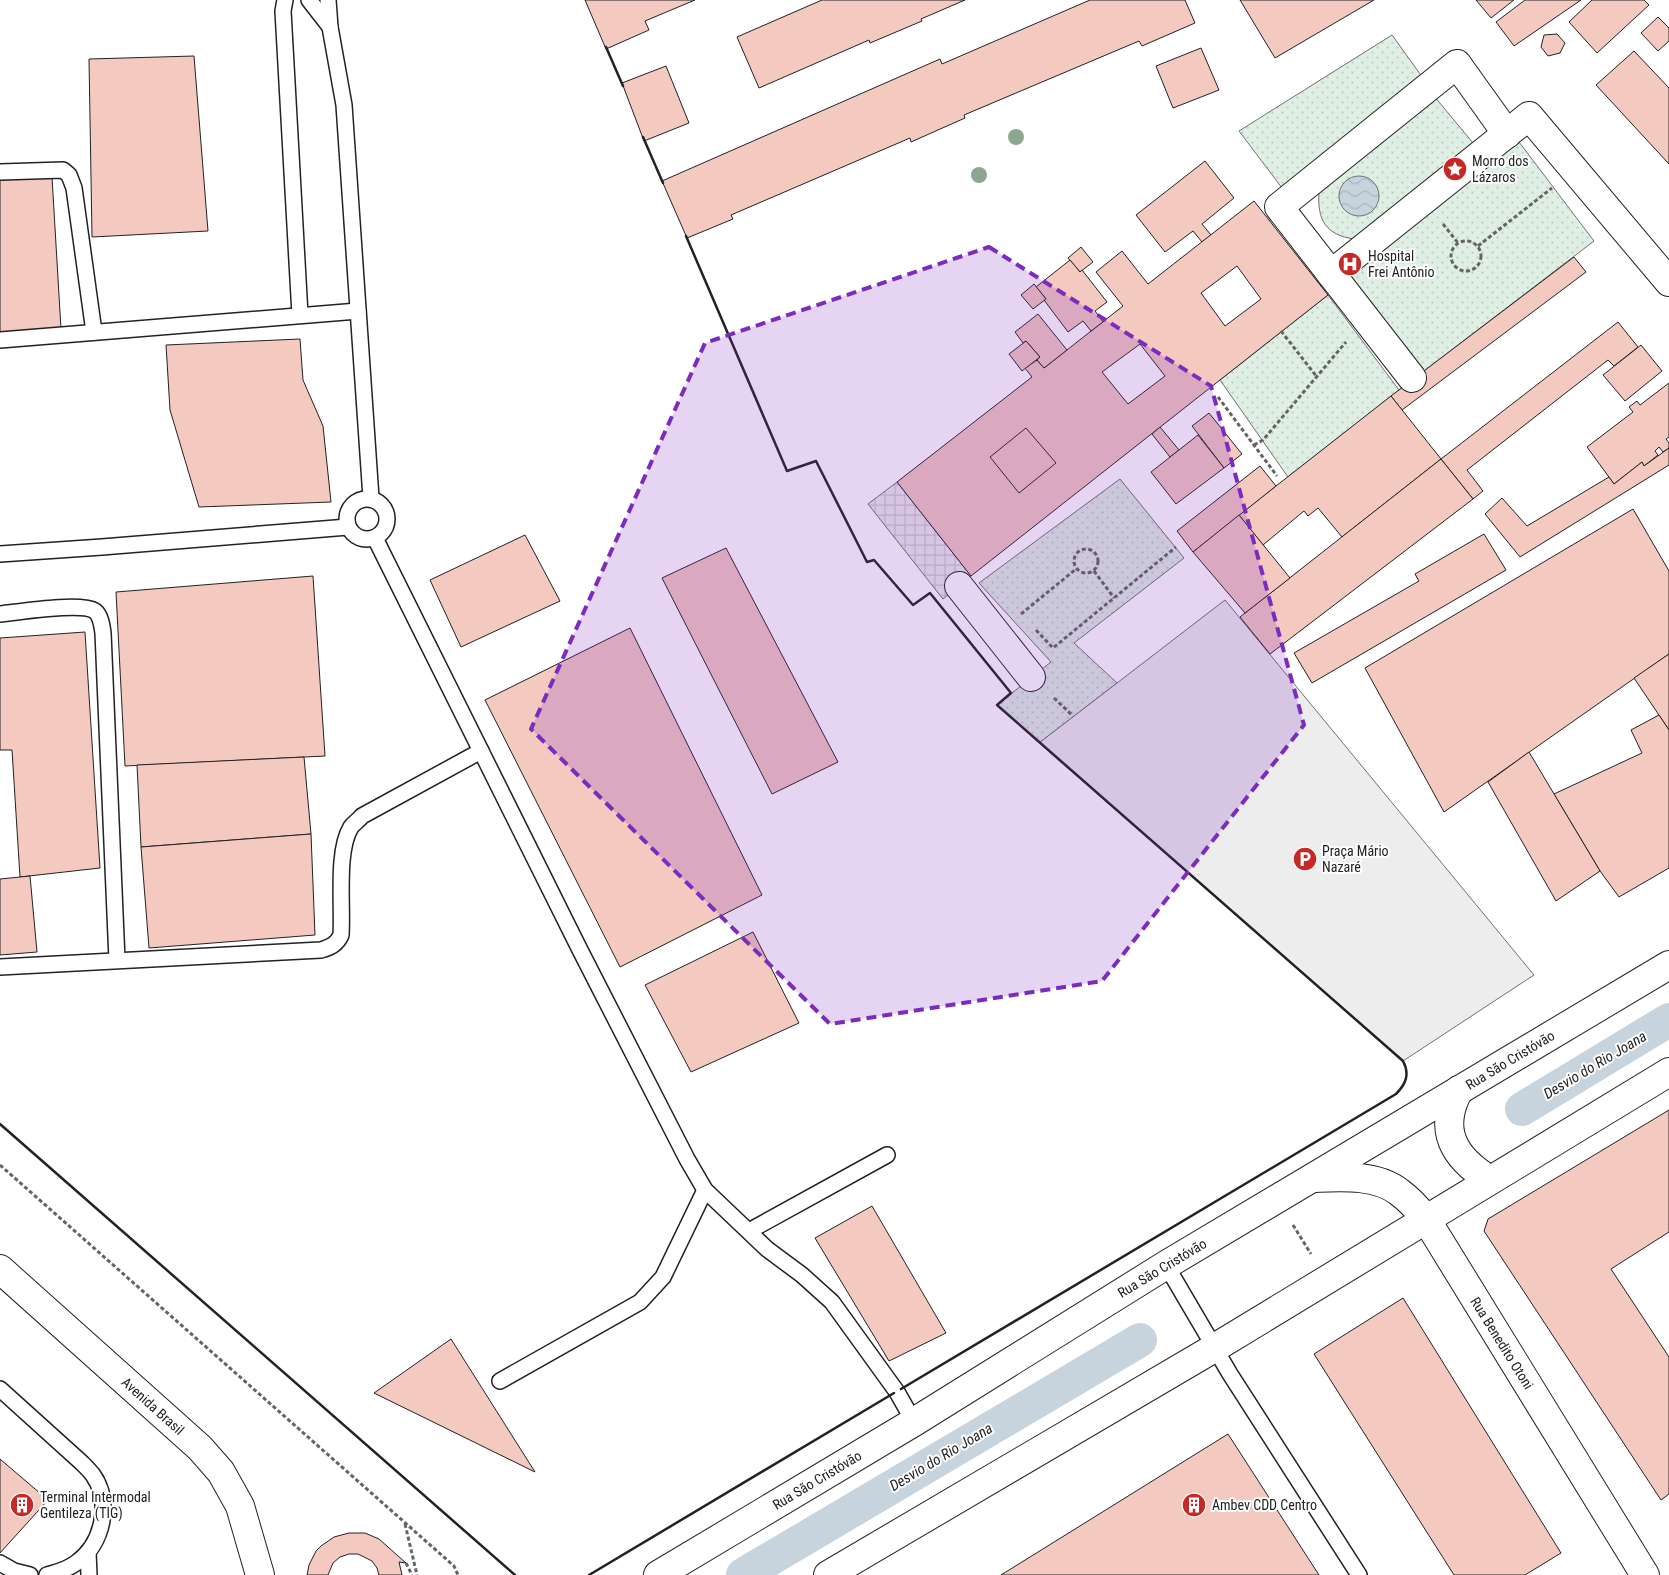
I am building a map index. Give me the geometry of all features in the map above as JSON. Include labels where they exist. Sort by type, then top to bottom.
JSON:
[{"type":"street","points":[[1412,378],[1280,207],[1457,64],[1507,134]]},
{"type":"street","points":[[1331,274],[1529,116],[1669,282]]},
{"type":"street","points":[[959,586],[1031,677]]},
{"type":"street","name":"Rua São Cristóvão","points":[[658,1575],[914,1422],[1166,1265],[1669,965]]},
{"type":"street","points":[[828,1575],[1216,1347],[1669,1072]]},
{"type":"street","points":[[1459,1090],[1449,1121],[1453,1144],[1466,1163],[1490,1180]]},
{"type":"street","name":"Rua Benedito Otoni","points":[[1313,1178],[1360,1178],[1378,1182],[1397,1190],[1412,1202],[1426,1220],[1645,1575]]},
{"type":"street","name":"Avenida Brasil","points":[[0,1269],[200,1448],[221,1472],[240,1506],[260,1575]]},
{"type":"lane","points":[[285,0],[283,11],[300,315]]},
{"type":"lane","points":[[310,0],[330,27]]},
{"type":"lane","points":[[328,0],[330,27],[344,105],[370,498]]},
{"type":"lane","points":[[0,172],[63,170],[69,175],[74,188],[94,332]]},
{"type":"lane","points":[[0,340],[358,311]]},
{"type":"lane","points":[[370,498],[380,502],[387,512],[388,522],[384,532],[375,538],[364,539],[354,535],[348,527],[347,516],[351,506],[360,500],[370,498]]},
{"type":"lane","points":[[0,554],[112,547],[348,527]]},
{"type":"lane","points":[[375,538],[578,948],[686,1158],[705,1190],[767,1249],[802,1275],[832,1302],[897,1392],[914,1422]]},
{"type":"lane","points":[[0,614],[80,607],[94,610],[99,615],[103,633],[117,960]]},
{"type":"lane","points":[[0,966],[321,950],[330,947],[338,942],[341,934],[342,863],[345,844],[351,827],[362,816],[482,751]]},
{"type":"lane","points":[[749,1231],[887,1155]]},
{"type":"lane","points":[[500,1381],[640,1302],[663,1277],[705,1190]]},
{"type":"lane","points":[[1166,1265],[1216,1347],[1230,1374],[1359,1575]]},
{"type":"lane","points":[[0,1389],[82,1463],[93,1476],[100,1491],[103,1507],[102,1523],[97,1538],[88,1552],[76,1563],[62,1571],[47,1575]]},
{"type":"lane","points":[[243,1575],[251,1542]]},
{"type":"lane","points":[[88,1552],[88,1575]]},
{"type":"lane","points":[[0,1564],[6,1575]]},
{"type":"lane","points":[[0,1564],[14,1571],[30,1575]]},
{"type":"path","points":[[1478,246],[1574,170]]},
{"type":"path","points":[[1472,242],[1478,246],[1481,253],[1481,261],[1477,267],[1469,271],[1461,270],[1455,266],[1451,258],[1453,250],[1458,243],[1472,242]]},
{"type":"path","points":[[1254,445],[1263,440],[1366,319]]},
{"type":"path","points":[[1282,331],[1317,377]]},
{"type":"path","points":[[1218,397],[1278,476]]},
{"type":"path","points":[[1034,628],[1053,648],[1176,547]]},
{"type":"path","points":[[1084,548],[1096,554],[1098,566],[1094,571],[1084,574],[1076,569],[1073,560],[1078,551],[1084,548]]},
{"type":"path","points":[[1027,621],[1021,614],[1076,569]]},
{"type":"path","points":[[1094,571],[1114,598]]},
{"type":"path","points":[[0,1165],[454,1566],[458,1575]]},
{"type":"path","points":[[1288,1219],[1312,1256]]},
{"type":"path","points":[[405,1524],[417,1575]]},
{"type":"path","points":[[406,1563],[412,1575]]},
{"type":"highlighted area","points":[[989,247],[1211,386],[1304,725],[1102,981],[830,1024],[531,729],[705,343]]},
{"type":"green space","points":[[1392,35],[1423,78],[1282,188],[1239,131]]},
{"type":"green space","points":[[1434,96],[1478,149],[1354,239],[1336,234],[1330,230],[1322,218],[1319,192]]},
{"type":"green space","points":[[1516,138],[1594,241],[1424,371],[1348,272]]},
{"type":"green space","points":[[1328,295],[1399,390],[1288,477],[1220,380]]},
{"type":"green space","points":[[1120,479],[1184,558],[1074,643],[1117,683],[1039,743],[997,705],[1051,662],[979,583]]},
{"type":"shaded area","points":[[897,482],[971,576],[943,599],[868,504]]},
{"type":"shaded area","name":"Praça Mário Nazaré","points":[[1225,600],[1534,975],[1403,1061],[1039,743]]},
{"type":"water","points":[[1359,176],[1373,182],[1379,196],[1373,210],[1359,216],[1345,210],[1339,196],[1345,182]]},
{"type":"building","points":[[585,0],[695,0],[645,21],[649,30],[606,49]]},
{"type":"building","points":[[822,0],[965,0],[921,19],[922,21],[870,43],[869,40],[759,88],[737,37]]},
{"type":"building","points":[[1090,0],[1185,0],[1195,23],[1142,46],[1139,41],[964,115],[965,118],[911,142],[910,138],[731,215],[733,219],[687,238],[662,181],[940,59],[942,64]]},
{"type":"building","points":[[1240,0],[1374,0],[1275,58]]},
{"type":"building","points":[[1476,0],[1514,0],[1491,18]]},
{"type":"building","points":[[1525,0],[1581,0],[1514,46],[1496,22]]},
{"type":"building","points":[[1592,0],[1644,0],[1649,5],[1597,53],[1569,22]]},
{"type":"building","points":[[1658,17],[1669,28],[1669,41],[1658,51],[1641,33]]},
{"type":"building","points":[[1557,34],[1565,43],[1560,53],[1548,56],[1541,47],[1544,35]]},
{"type":"building","points":[[1201,48],[1219,90],[1173,108],[1156,66]]},
{"type":"building","points":[[1634,51],[1669,88],[1669,164],[1596,85]]},
{"type":"building","points":[[194,56],[208,231],[92,237],[89,59]]},
{"type":"building","points":[[666,66],[689,123],[644,141],[622,83]]},
{"type":"building","points":[[1205,161],[1234,198],[1202,224],[1211,235],[1202,242],[1193,231],[1165,252],[1136,215]]},
{"type":"building","points":[[52,177],[61,329],[0,333],[0,180]]},
{"type":"building","points":[[1254,201],[1328,295],[971,576],[897,482],[1032,377],[1025,368],[1037,360],[1044,368],[1123,306],[1096,272],[1122,251],[1148,284]],"holes":[[[1237,266],[1261,299],[1225,326],[1201,293]],[[1140,344],[1165,376],[1128,404],[1102,372]]]},
{"type":"building","points":[[1081,247],[1093,262],[1080,272],[1068,258]]},
{"type":"building","points":[[1574,257],[1586,272],[1402,410],[1391,396]]},
{"type":"building","points":[[1070,260],[1080,272],[1082,270],[1107,302],[1095,311],[1103,322],[1091,331],[1083,321],[1068,332],[1036,287]]},
{"type":"building","points":[[1034,284],[1046,299],[1033,309],[1021,295]]},
{"type":"building","points":[[1038,314],[1067,350],[1044,368],[1037,360],[1040,357],[1026,341],[1023,343],[1015,332]]},
{"type":"building","points":[[1618,322],[1638,347],[1614,366],[1608,360],[1467,470],[1483,491],[1473,499],[1441,459]]},
{"type":"building","points":[[300,339],[303,380],[323,426],[331,502],[199,507],[170,410],[166,345]]},
{"type":"building","points":[[1026,341],[1040,357],[1022,371],[1009,354]]},
{"type":"building","points":[[1641,345],[1662,371],[1625,401],[1603,375]]},
{"type":"building","points":[[1669,383],[1669,437],[1666,439],[1669,443],[1669,448],[1663,452],[1659,447],[1655,451],[1658,455],[1644,466],[1642,462],[1614,484],[1587,447],[1633,412],[1629,407],[1637,401],[1640,405]]},
{"type":"building","points":[[1391,396],[1441,459],[1342,537],[1318,508],[1308,516],[1304,511],[1263,545],[1239,515]]},
{"type":"building","points":[[1209,413],[1242,454],[1224,468],[1192,426]]},
{"type":"building","points":[[1160,427],[1179,450],[1170,457],[1152,434]]},
{"type":"building","points":[[1026,428],[1056,463],[1019,493],[990,457]]},
{"type":"building","points":[[1198,435],[1224,468],[1176,504],[1151,472]]},
{"type":"building","points":[[1669,448],[1669,465],[1520,557],[1485,514],[1502,498],[1527,526],[1609,477],[1614,484],[1642,462],[1644,466]]},
{"type":"building","points":[[1441,459],[1473,499],[1270,654],[1240,617]]},
{"type":"building","points":[[1260,466],[1276,486],[1193,552],[1177,531]]},
{"type":"building","points":[[1633,509],[1669,571],[1669,654],[1444,812],[1365,668]]},
{"type":"building","points":[[1239,515],[1290,578],[1245,613],[1193,552]]},
{"type":"building","points":[[1484,534],[1506,570],[1312,683],[1294,653],[1419,581],[1415,574]]},
{"type":"building","points":[[525,535],[560,601],[461,647],[430,580]]},
{"type":"building","points":[[726,548],[838,762],[772,794],[662,578]]},
{"type":"building","points":[[313,576],[325,756],[125,766],[116,592]]},
{"type":"building","points":[[630,628],[762,895],[620,967],[485,700]]},
{"type":"building","points":[[85,632],[100,868],[20,877],[12,750],[0,750],[0,638]]},
{"type":"building","points":[[1669,654],[1669,730],[1634,678]]},
{"type":"building","points":[[1659,715],[1669,730],[1669,868],[1619,897],[1600,871],[1554,794],[1642,753],[1631,730]]},
{"type":"building","points":[[1529,752],[1600,871],[1556,901],[1488,782]]},
{"type":"building","points":[[304,757],[311,834],[141,847],[137,765]]},
{"type":"building","points":[[311,834],[315,935],[149,948],[141,847]]},
{"type":"building","points":[[30,876],[37,952],[0,955],[0,879]]},
{"type":"building","points":[[753,932],[799,1023],[691,1072],[645,985]]},
{"type":"building","points":[[1669,1110],[1669,1232],[1611,1269],[1669,1357],[1669,1494],[1661,1500],[1484,1231],[1488,1219]]},
{"type":"building","points":[[872,1206],[946,1333],[889,1361],[815,1238]]},
{"type":"building","points":[[1403,1298],[1561,1553],[1525,1575],[1454,1575],[1314,1354]]},
{"type":"building","points":[[451,1339],[535,1472],[374,1393]]},
{"type":"building","name":"Ambev CDD Centro","points":[[1228,1434],[1319,1575],[1001,1575]]},
{"type":"building","name":"Terminal Intermodal Gentileza (TIG)","points":[[0,1459],[48,1500],[0,1553]]},
{"type":"building","points":[[349,1533],[365,1533],[379,1539],[406,1563],[399,1562],[402,1575],[379,1575],[372,1561],[358,1554],[349,1554],[340,1557],[333,1563],[328,1575],[307,1575],[309,1565],[316,1551],[321,1546],[334,1537]]},
{"type":"waterway","name":"Desvio do Rio Joana","points":[[1522,1109],[1669,1020]]},
{"type":"waterway","name":"Desvio do Rio Joana","points":[[743,1575],[1140,1340]]},
{"type":"wall","points":[[606,47],[623,86]]},
{"type":"wall","points":[[643,137],[663,183]]},
{"type":"wall","points":[[686,236],[787,471],[816,461],[867,562],[874,560],[913,605],[930,593],[1011,693],[997,705],[1403,1061],[1406,1070],[1406,1079],[1396,1094],[901,1389]]},
{"type":"wall","points":[[0,1124],[515,1575]]},
{"type":"wall","points":[[589,1575],[894,1393]]},
{"type":"place","name":"Morro dos Lázaros","points":[[1455,169]]},
{"type":"place","name":"Hospital Frei Antônio","points":[[1350,264]]},
{"type":"place","name":"Praça Mário Nazaré","points":[[1305,859]]},
{"type":"place","name":"Terminal Intermodal Gentileza (TIG)","points":[[22,1505]]},
{"type":"place","name":"Ambev CDD Centro","points":[[1194,1505]]}]
